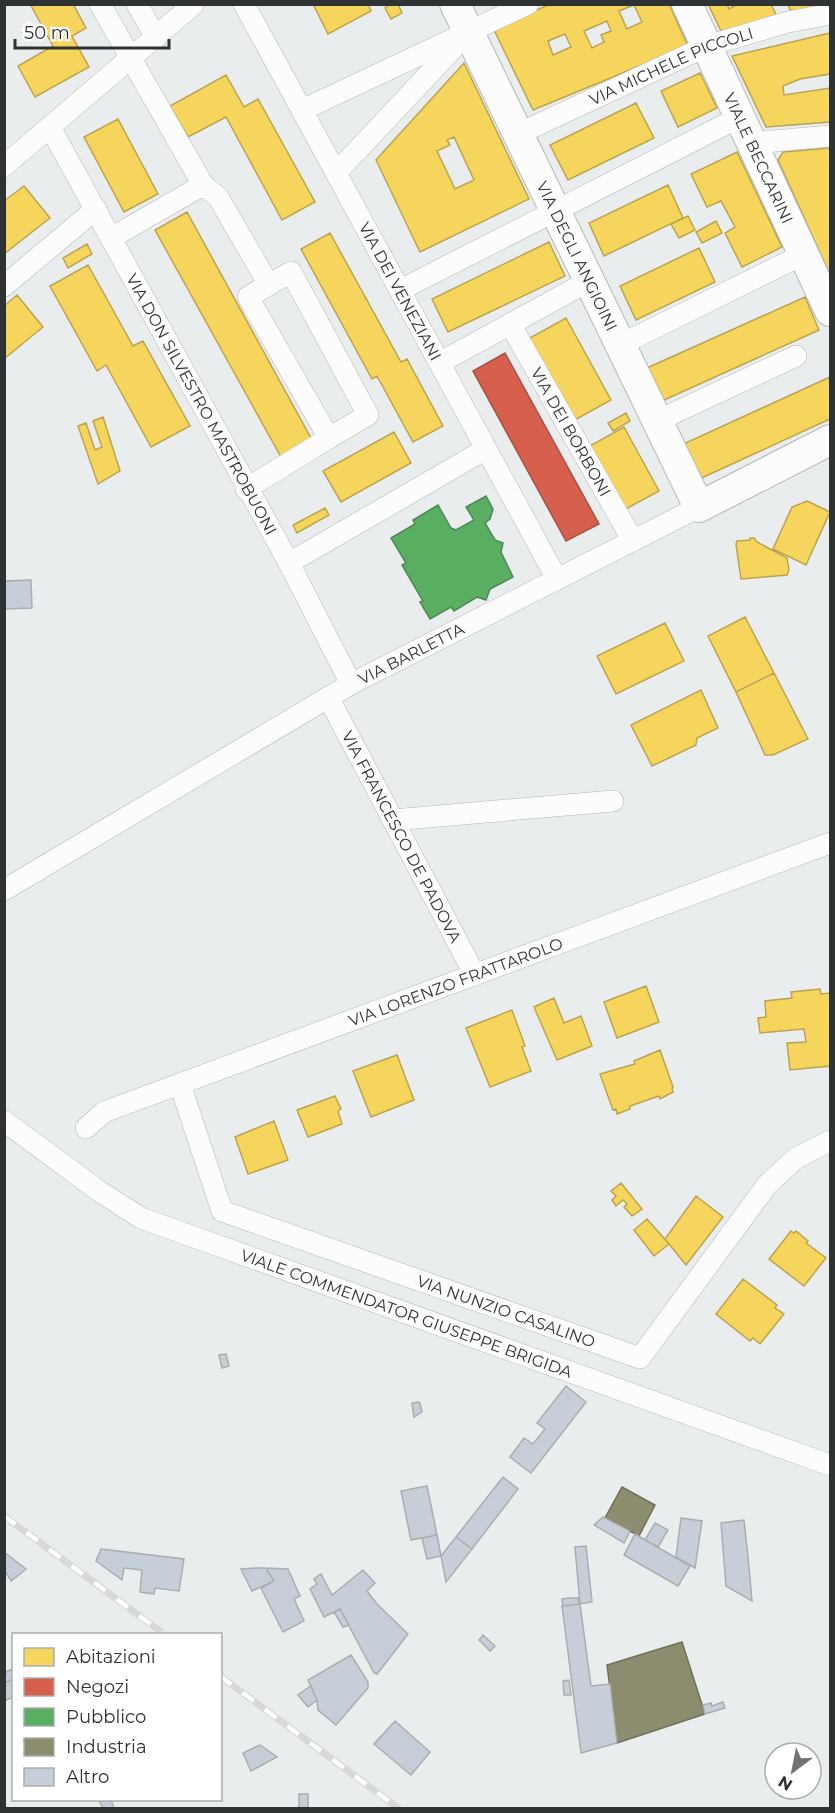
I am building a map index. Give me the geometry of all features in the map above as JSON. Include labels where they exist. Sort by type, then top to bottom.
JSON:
[{"type":"street","points":[[100,4],[203,185],[218,197],[269,285]]},
{"type":"street","points":[[137,4],[156,38]]},
{"type":"street","points":[[4,166],[195,4]]},
{"type":"street","name":"VIA DEI VENEZIANI","points":[[244,4],[557,579]]},
{"type":"street","name":"VIA DEGLI ANGIOINI","points":[[455,4],[699,507]]},
{"type":"street","points":[[302,111],[528,4]]},
{"type":"street","name":"VIALE BECCARINI","points":[[687,4],[831,311]]},
{"type":"street","name":"VIA MICHELE PICCOLI","points":[[518,134],[707,46],[784,13],[831,14]]},
{"type":"street","points":[[336,173],[468,32]]},
{"type":"street","name":"VIA DON SILVESTRO MASTROBUONI","points":[[51,127],[246,489],[289,563],[351,684]]},
{"type":"street","points":[[400,290],[555,210],[746,130],[831,136]]},
{"type":"street","points":[[111,238],[203,185]]},
{"type":"street","points":[[4,286],[96,209]]},
{"type":"street","points":[[620,345],[804,254]]},
{"type":"street","points":[[246,489],[368,415],[291,273],[248,297],[328,438]]},
{"type":"street","points":[[440,363],[589,280]]},
{"type":"street","name":"VIA DEI BORBONI","points":[[510,324],[633,541]]},
{"type":"street","points":[[657,421],[796,356]]},
{"type":"street","name":"VIA BARLETTA","points":[[4,890],[351,684],[831,440]]},
{"type":"street","points":[[289,563],[486,449]]},
{"type":"street","name":"VIA FRANCESCO DE PADOVA","points":[[328,697],[475,975]]},
{"type":"street","points":[[393,820],[613,801]]},
{"type":"street","name":"VIA LORENZO FRATTAROLO","points":[[86,1128],[104,1112],[831,843]]},
{"type":"street","name":"VIA NUNZIO CASALINO","points":[[180,1084],[222,1211],[640,1358],[767,1185],[796,1158],[831,1141]]},
{"type":"street","name":"VIALE COMMENDATOR GIUSEPPE BRIGIDA","points":[[4,1121],[99,1191],[141,1218],[831,1465]]},
{"type":"building: Abitazioni","points":[[30,4],[73,4],[86,28],[72,36],[89,67],[35,97],[18,66],[53,46]]},
{"type":"building: Abitazioni","points":[[313,4],[368,4],[371,11],[328,34]]},
{"type":"building: Abitazioni","points":[[391,4],[398,4],[402,13],[391,19],[385,8]]},
{"type":"building: Abitazioni","points":[[551,4],[669,4],[688,46],[533,110],[493,28]],"holes":[[[634,5],[642,22],[627,29],[619,11]],[[607,21],[611,31],[601,35],[604,42],[592,48],[584,31]],[[565,34],[571,47],[553,55],[548,41]]]},
{"type":"building: Abitazioni","points":[[708,4],[727,4],[729,9],[738,4],[771,4],[778,19],[721,31]]},
{"type":"building: Abitazioni","points":[[788,4],[830,4],[792,15]]},
{"type":"building: Abitazioni","points":[[830,33],[830,74],[800,79],[783,86],[784,95],[830,88],[830,122],[766,127],[732,56]]},
{"type":"building: Abitazioni","points":[[464,63],[529,199],[420,252],[376,160]],"holes":[[[454,137],[474,180],[455,189],[437,151],[450,145],[447,140]]]},
{"type":"building: Abitazioni","points":[[700,73],[717,108],[678,127],[661,91]]},
{"type":"building: Abitazioni","points":[[226,75],[244,107],[258,99],[315,202],[282,220],[226,117],[188,137],[170,106]]},
{"type":"building: Abitazioni","points":[[636,103],[654,138],[568,180],[550,145]]},
{"type":"building: Abitazioni","points":[[118,119],[158,194],[124,212],[84,137]]},
{"type":"building: Abitazioni","points":[[830,148],[830,275],[778,160],[783,152]]},
{"type":"building: Abitazioni","points":[[737,152],[782,247],[742,267],[725,233],[735,227],[721,201],[707,207],[691,174]]},
{"type":"building: Abitazioni","points":[[668,185],[683,218],[604,256],[589,223]]},
{"type":"building: Abitazioni","points":[[24,186],[50,218],[4,254],[4,201]]},
{"type":"building: Abitazioni","points":[[187,212],[312,440],[281,457],[155,230]]},
{"type":"building: Abitazioni","points":[[688,216],[695,230],[679,238],[671,224]]},
{"type":"building: Abitazioni","points":[[716,221],[722,233],[702,243],[696,232]]},
{"type":"building: Abitazioni","points":[[330,233],[401,362],[407,359],[443,426],[413,442],[377,376],[372,379],[301,249]]},
{"type":"building: Abitazioni","points":[[549,242],[565,276],[448,332],[432,299]]},
{"type":"building: Abitazioni","points":[[87,244],[92,254],[68,268],[63,258]]},
{"type":"building: Abitazioni","points":[[699,248],[715,282],[636,320],[620,286]]},
{"type":"building: Abitazioni","points":[[88,265],[133,346],[143,341],[190,426],[151,447],[106,365],[97,371],[50,286]]},
{"type":"building: Abitazioni","points":[[17,295],[43,327],[4,359],[4,306]]},
{"type":"building: Abitazioni","points":[[805,297],[819,330],[662,401],[647,368]]},
{"type":"building: Abitazioni","points":[[566,318],[611,400],[573,421],[528,339]]},
{"type":"building: Abitazioni","points":[[830,377],[830,419],[695,481],[679,446]]},
{"type":"building: Abitazioni","points":[[626,413],[630,421],[613,431],[608,423]]},
{"type":"building: Abitazioni","points":[[103,417],[120,471],[98,484],[78,426],[86,423],[95,450],[102,447],[93,421]]},
{"type":"building: Abitazioni","points":[[624,427],[659,491],[622,511],[588,447]]},
{"type":"building: Abitazioni","points":[[394,432],[411,463],[341,502],[323,471]]},
{"type":"building: Abitazioni","points":[[807,501],[830,512],[806,565],[773,549],[792,507]]},
{"type":"building: Abitazioni","points":[[325,508],[329,515],[297,533],[293,525]]},
{"type":"building: Abitazioni","points":[[754,538],[757,542],[787,558],[789,570],[787,575],[741,579],[736,544],[737,541],[750,540]]},
{"type":"building: Abitazioni","points":[[745,617],[774,673],[736,692],[708,636]]},
{"type":"building: Abitazioni","points":[[665,623],[684,661],[616,694],[597,656]]},
{"type":"building: Abitazioni","points":[[774,673],[808,739],[773,755],[765,755],[736,692]]},
{"type":"building: Abitazioni","points":[[701,690],[718,728],[697,738],[696,745],[652,766],[631,725]]},
{"type":"building: Abitazioni","points":[[646,986],[659,1022],[617,1038],[604,1002]]},
{"type":"building: Abitazioni","points":[[820,989],[821,994],[830,993],[830,1066],[790,1070],[787,1043],[806,1042],[804,1029],[760,1033],[758,1018],[766,1017],[765,1001],[792,998],[791,992]]},
{"type":"building: Abitazioni","points":[[554,998],[564,1023],[581,1016],[592,1046],[557,1060],[534,1007]]},
{"type":"building: Abitazioni","points":[[512,1010],[531,1071],[490,1087],[466,1028]]},
{"type":"building: Abitazioni","points":[[660,1050],[673,1092],[660,1099],[659,1096],[630,1106],[630,1109],[617,1114],[616,1109],[613,1110],[600,1074],[635,1064],[634,1061]]},
{"type":"building: Abitazioni","points":[[397,1055],[414,1100],[371,1117],[353,1071]]},
{"type":"building: Abitazioni","points":[[335,1096],[341,1109],[338,1111],[342,1124],[308,1137],[297,1110]]},
{"type":"building: Abitazioni","points":[[274,1121],[288,1160],[248,1174],[235,1137]]},
{"type":"building: Abitazioni","points":[[621,1183],[642,1209],[632,1216],[624,1207],[627,1204],[623,1200],[616,1206],[612,1200],[616,1196],[611,1191]]},
{"type":"building: Abitazioni","points":[[696,1196],[723,1217],[686,1265],[665,1239]]},
{"type":"building: Abitazioni","points":[[647,1219],[669,1244],[654,1256],[634,1230]]},
{"type":"building: Abitazioni","points":[[791,1231],[794,1233],[796,1231],[808,1241],[806,1243],[826,1258],[804,1286],[769,1259]]},
{"type":"building: Abitazioni","points":[[743,1279],[777,1305],[775,1308],[784,1314],[760,1344],[753,1338],[750,1341],[716,1314]]},
{"type":"building: Negozi","points":[[505,353],[599,524],[566,541],[473,371]]},
{"type":"building: Pubblico","points":[[486,496],[493,509],[490,519],[485,523],[495,540],[503,543],[501,552],[513,577],[490,589],[486,600],[477,597],[454,611],[451,607],[430,619],[420,602],[423,601],[402,565],[406,563],[391,538],[415,524],[413,520],[438,505],[451,528],[456,530],[474,520],[466,507]]},
{"type":"building: Industria","points":[[622,1487],[655,1505],[639,1536],[605,1518]]},
{"type":"building: Industria","points":[[682,1642],[705,1714],[617,1743],[607,1665]]},
{"type":"building: Altro","points":[[31,580],[32,608],[4,609],[4,581]]},
{"type":"building: Altro","points":[[226,1354],[229,1366],[222,1368],[219,1355]]},
{"type":"building: Altro","points":[[566,1386],[586,1402],[531,1473],[510,1457],[524,1438],[533,1444],[545,1429],[537,1423]]},
{"type":"building: Altro","points":[[418,1402],[422,1412],[414,1417],[412,1403]]},
{"type":"building: Altro","points":[[503,1477],[518,1489],[472,1549],[456,1537]]},
{"type":"building: Altro","points":[[427,1486],[437,1535],[411,1540],[401,1491]]},
{"type":"building: Altro","points":[[603,1517],[630,1531],[624,1543],[594,1525]]},
{"type":"building: Altro","points":[[681,1518],[702,1521],[695,1568],[676,1557]]},
{"type":"building: Altro","points":[[744,1520],[752,1601],[726,1586],[721,1523]]},
{"type":"building: Altro","points":[[655,1523],[668,1530],[658,1547],[645,1540]]},
{"type":"building: Altro","points":[[635,1534],[690,1566],[678,1586],[624,1555]]},
{"type":"building: Altro","points":[[437,1535],[441,1556],[427,1559],[422,1538]]},
{"type":"building: Altro","points":[[456,1537],[472,1549],[446,1582],[441,1556]]},
{"type":"building: Altro","points":[[586,1546],[592,1602],[580,1604],[575,1547]]},
{"type":"building: Altro","points":[[101,1549],[184,1559],[179,1591],[155,1588],[154,1594],[140,1592],[142,1570],[124,1568],[122,1580],[96,1561]]},
{"type":"building: Altro","points":[[4,1552],[26,1569],[11,1581],[4,1569]]},
{"type":"building: Altro","points":[[266,1568],[274,1581],[252,1591],[241,1569]]},
{"type":"building: Altro","points":[[266,1568],[288,1569],[300,1596],[294,1599],[304,1621],[283,1632],[261,1588],[274,1581]]},
{"type":"building: Altro","points":[[363,1570],[375,1583],[367,1591],[408,1634],[377,1674],[374,1673],[340,1609],[324,1617],[310,1589],[317,1584],[314,1579],[321,1574],[332,1595]]},
{"type":"building: Altro","points":[[578,1598],[579,1604],[563,1606],[562,1599]]},
{"type":"building: Altro","points":[[580,1604],[591,1686],[610,1684],[617,1743],[581,1753],[562,1606]]},
{"type":"building: Altro","points":[[340,1609],[349,1625],[343,1627],[334,1612]]},
{"type":"building: Altro","points":[[483,1635],[495,1646],[490,1651],[479,1640]]},
{"type":"building: Altro","points":[[351,1655],[368,1682],[368,1688],[336,1725],[318,1710],[317,1700],[308,1680]]},
{"type":"building: Altro","points":[[12,1669],[12,1680],[4,1683],[4,1673]]},
{"type":"building: Altro","points":[[12,1680],[12,1698],[4,1701],[4,1683]]},
{"type":"building: Altro","points":[[569,1680],[571,1695],[564,1695],[563,1681]]},
{"type":"building: Altro","points":[[311,1686],[317,1700],[308,1707],[298,1695]]},
{"type":"building: Altro","points":[[723,1702],[725,1708],[705,1714],[703,1705],[711,1703],[712,1706]]},
{"type":"building: Altro","points":[[395,1721],[430,1752],[411,1775],[374,1744]]},
{"type":"building: Altro","points":[[260,1745],[277,1757],[251,1771],[243,1753]]},
{"type":"building: Altro","points":[[299,1794],[308,1794],[308,1808],[299,1808]]},
{"type":"building: Altro","points":[[99,1801],[111,1801],[114,1808],[103,1808]]},
{"type":"railway","points":[[4,1516],[163,1633]]},
{"type":"railway","points":[[222,1677],[398,1808]]}]
